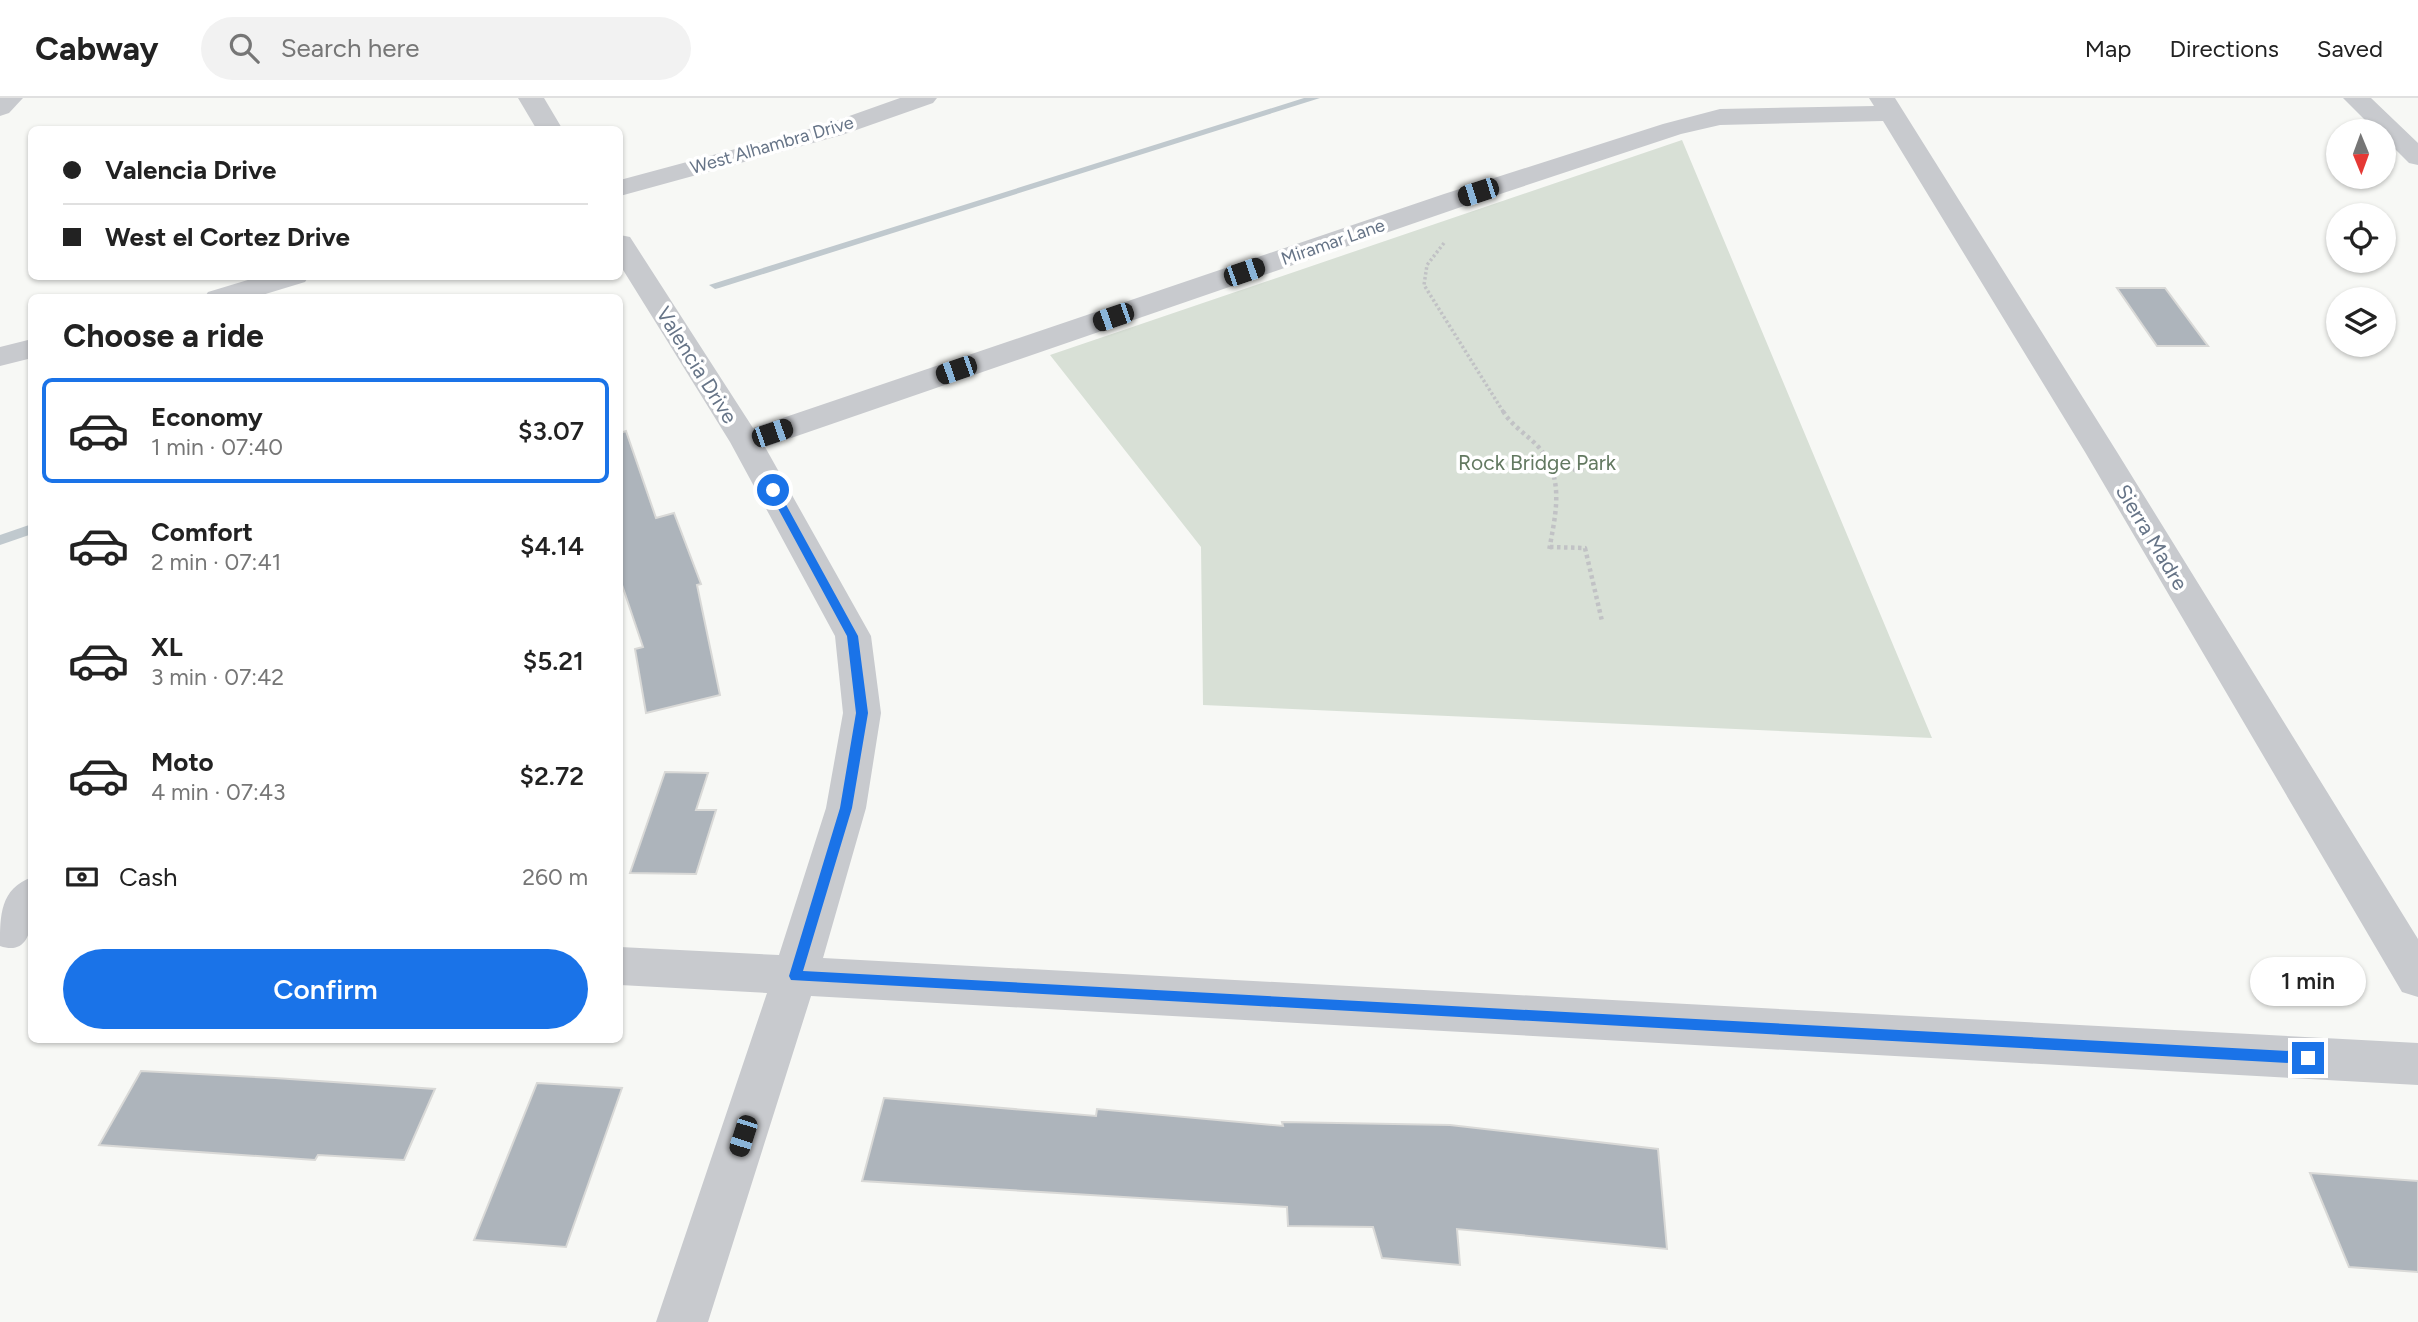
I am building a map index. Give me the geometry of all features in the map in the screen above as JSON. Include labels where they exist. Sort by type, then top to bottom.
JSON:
[{"type":"street","points":[[0,108],[10,98]]},
{"type":"street","points":[[531,98],[548,126]]},
{"type":"street","name":"West Alhambra Drive","points":[[623,187],[833,130],[924,98]]},
{"type":"street","points":[[2356,98],[2418,156]]},
{"type":"street","name":"Miramar Lane","points":[[746,442],[1454,200],[1672,129],[1720,117],[1887,106]]},
{"type":"street","name":"Sierra Madre","points":[[1887,106],[2109,464],[2418,978]]},
{"type":"street","name":"Valencia Drive","points":[[623,248],[746,442],[853,636],[862,713],[846,808],[795,976],[682,1322]]},
{"type":"street","points":[[232,294],[281,280]]},
{"type":"street","points":[[0,357],[28,349]]},
{"type":"street","points":[[13,930],[28,902]]},
{"type":"street","points":[[623,966],[2418,1064]]},
{"type":"path","points":[[1454,200],[1455,227],[1427,265],[1424,285],[1507,418],[1541,450],[1552,470],[1558,497],[1550,549],[1585,548],[1602,621]]},
{"type":"path","points":[[1552,470],[1587,469]]},
{"type":"green space","name":"Rock Bridge Park","points":[[1682,140],[1932,738],[1203,705],[1201,547],[1050,355]]},
{"type":"building","points":[[2117,288],[2165,288],[2208,346],[2157,346]]},
{"type":"building","points":[[626,431],[656,518],[674,513],[701,584],[697,585],[720,695],[646,713],[635,649],[643,647],[623,588],[623,432]]},
{"type":"building","points":[[665,772],[708,773],[696,810],[716,810],[696,874],[630,873]]},
{"type":"building","points":[[141,1071],[435,1089],[404,1160],[318,1155],[315,1160],[99,1145]]},
{"type":"building","points":[[537,1083],[622,1088],[566,1247],[474,1240]]},
{"type":"building","points":[[884,1098],[1096,1116],[1097,1109],[1283,1126],[1282,1122],[1450,1125],[1658,1149],[1667,1249],[1457,1229],[1460,1265],[1382,1258],[1373,1227],[1288,1226],[1287,1207],[862,1181]]},
{"type":"building","points":[[2310,1173],[2418,1181],[2418,1272],[2349,1267]]},
{"type":"waterway","points":[[715,285],[1315,98]]},
{"type":"waterway","points":[[0,540],[28,530]]},
{"type":"route","points":[[773,490],[853,636],[862,713],[846,808],[795,976],[2308,1058]]}]
